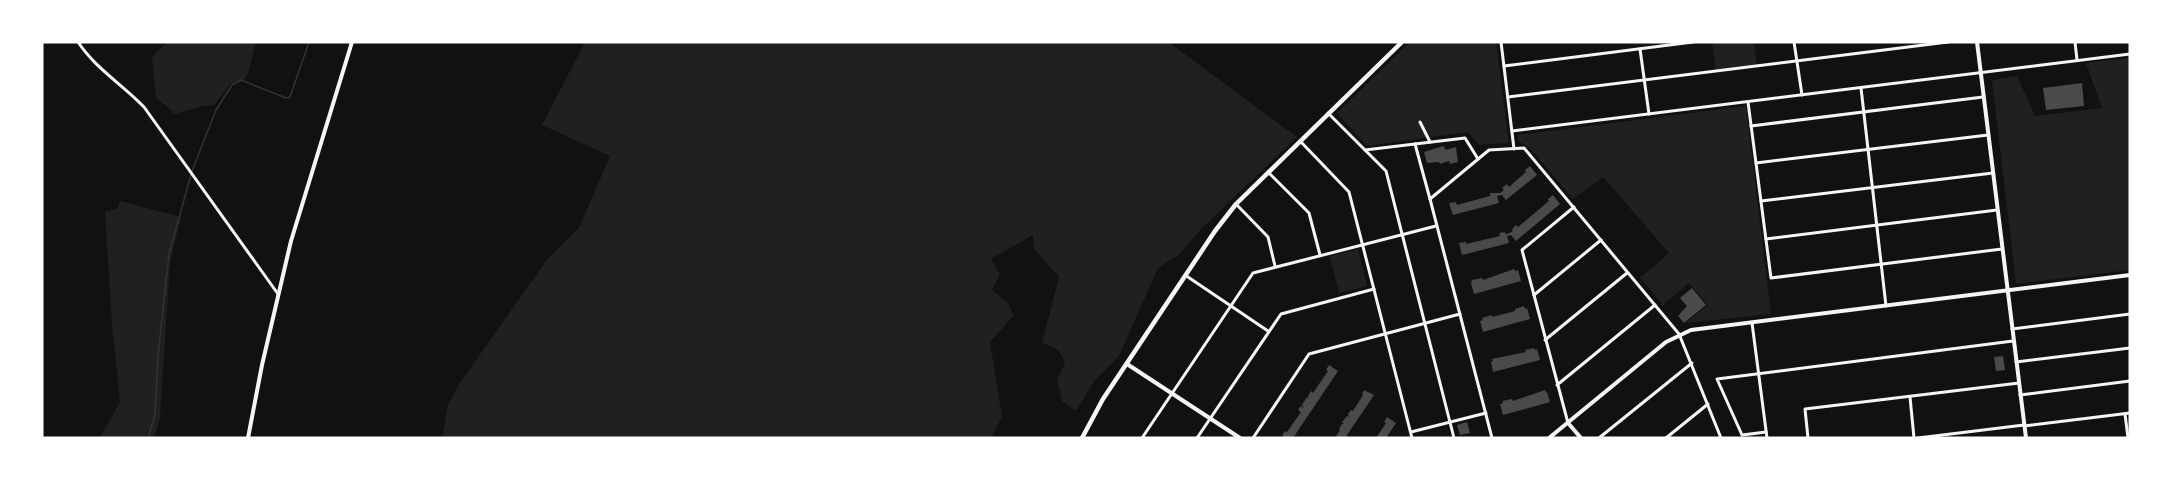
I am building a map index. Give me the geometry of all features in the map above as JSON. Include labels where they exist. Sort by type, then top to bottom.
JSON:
[{"type":"main road","points":[[1082,438],[1093,416],[1185,275],[1236,204],[1402,42]]},
{"type":"street","points":[[78,42],[93,63],[144,107],[278,294]]},
{"type":"street","points":[[248,438],[291,241],[352,42]]},
{"type":"street","points":[[1501,42],[1514,149]]},
{"type":"street","points":[[1504,66],[1640,49],[1669,43],[1693,42]]},
{"type":"street","points":[[1794,42],[1802,95]]},
{"type":"street","points":[[1508,97],[1948,42]]},
{"type":"street","points":[[1977,42],[2026,438]]},
{"type":"street","points":[[2075,42],[2077,60]]},
{"type":"street","points":[[1640,49],[1649,114]]},
{"type":"street","points":[[1512,131],[2130,54]]},
{"type":"street","points":[[1861,88],[1886,306]]},
{"type":"street","points":[[1751,126],[1983,97]]},
{"type":"street","points":[[1748,102],[1771,278],[2002,249]]},
{"type":"street","points":[[1328,113],[1386,171],[1454,438]]},
{"type":"street","points":[[1420,122],[1430,142]]},
{"type":"street","points":[[1756,163],[1988,135]]},
{"type":"street","points":[[1365,150],[1465,138],[1478,159]]},
{"type":"street","points":[[1301,142],[1349,192],[1412,438]]},
{"type":"street","points":[[1415,144],[1492,438]]},
{"type":"street","points":[[1430,199],[1489,150],[1524,148],[1679,334],[1721,438]]},
{"type":"street","points":[[1268,172],[1309,213],[1320,255]]},
{"type":"street","points":[[1761,201],[1993,172]]},
{"type":"street","points":[[1236,204],[1268,237],[1276,267]]},
{"type":"street","points":[[1574,207],[1522,249],[1568,423],[1581,438]]},
{"type":"street","points":[[1766,238],[1997,210]]},
{"type":"street","points":[[1142,438],[1253,273],[1437,225]]},
{"type":"street","points":[[1534,295],[1601,240]]},
{"type":"street","points":[[1545,340],[1628,272]]},
{"type":"street","points":[[1185,275],[1268,331]]},
{"type":"street","points":[[1549,438],[1666,342],[1691,330],[2130,275]]},
{"type":"street","points":[[1197,438],[1281,314],[1374,289]]},
{"type":"street","points":[[1557,385],[1655,305]]},
{"type":"street","points":[[1253,438],[1309,354],[1460,314]]},
{"type":"street","points":[[2012,329],[2130,314]]},
{"type":"street","points":[[1752,323],[1767,438]]},
{"type":"street","points":[[1766,432],[1742,435],[1717,379],[2013,341]]},
{"type":"street","points":[[2016,362],[2130,348]]},
{"type":"street","points":[[1599,438],[1692,363]]},
{"type":"street","points":[[1127,364],[1240,438]]},
{"type":"street","points":[[2020,395],[2130,381]]},
{"type":"street","points":[[1808,438],[1805,409],[2019,383]]},
{"type":"street","points":[[1910,397],[1916,438],[2130,413]]},
{"type":"street","points":[[1666,438],[1708,404]]},
{"type":"street","points":[[1411,432],[1486,413]]},
{"type":"street","points":[[2125,414],[2128,438]]},
{"type":"shaded area","points":[[168,42],[256,42],[248,73],[243,81],[230,84],[214,105],[175,114],[156,97],[152,59],[156,52]]},
{"type":"shaded area","points":[[585,42],[1168,42],[1297,137],[1203,227],[1180,254],[1158,268],[1119,356],[1094,381],[1076,411],[1062,401],[1057,379],[1065,363],[1063,359],[1057,350],[1042,343],[1059,277],[1034,249],[1033,235],[991,259],[1000,274],[992,290],[1007,302],[1014,315],[990,342],[1002,417],[991,438],[442,438],[448,405],[459,384],[546,261],[579,228],[610,156],[542,125]]},
{"type":"shaded area","points":[[1410,42],[1496,42],[1509,143],[1479,145],[1468,132],[1367,146],[1337,113]]},
{"type":"shaded area","points":[[1712,42],[1754,42],[1757,67],[1716,72]]},
{"type":"shaded area","points":[[2130,58],[2130,270],[2016,284],[1992,80],[2017,76],[2035,116],[2102,108],[2086,63]]},
{"type":"shaded area","points":[[1746,106],[1771,314],[1686,323],[1708,305],[1689,283],[1663,305],[1640,278],[1669,253],[1603,177],[1573,199],[1531,149],[1518,141],[1518,135]]},
{"type":"shaded area","points":[[120,201],[181,217],[170,262],[160,417],[154,438],[100,438],[120,402],[112,325],[105,211],[117,209]]},
{"type":"shaded area","points":[[1358,249],[1367,286],[1339,293],[1330,256]]},
{"type":"building","points":[[2082,83],[2084,106],[2046,110],[2043,88]]},
{"type":"building","points":[[1443,146],[1446,150],[1456,147],[1458,162],[1427,163],[1424,152]]},
{"type":"building","points":[[1530,166],[1537,175],[1506,200],[1502,195],[1497,196],[1499,203],[1453,215],[1449,203],[1456,202],[1457,205],[1490,196],[1490,193],[1500,193],[1504,190],[1502,188],[1507,184],[1509,187]]},
{"type":"building","points":[[1553,195],[1560,204],[1516,241],[1511,235],[1507,236],[1509,243],[1462,255],[1459,243],[1466,242],[1466,244],[1500,236],[1499,233],[1510,233],[1516,225],[1518,227]]},
{"type":"building","points":[[1514,269],[1518,270],[1521,281],[1474,294],[1472,280],[1482,278],[1483,280]]},
{"type":"building","points":[[1692,288],[1706,305],[1684,323],[1678,316],[1687,306],[1680,298]]},
{"type":"building","points":[[1524,306],[1525,309],[1527,308],[1530,319],[1483,332],[1480,321],[1483,320],[1482,318],[1515,311]]},
{"type":"building","points":[[1537,349],[1540,360],[1493,372],[1492,359],[1526,352],[1525,350]]},
{"type":"building","points":[[2003,356],[2005,370],[1996,371],[1994,357]]},
{"type":"building","points":[[1329,365],[1338,371],[1293,438],[1285,438],[1282,435],[1285,431],[1287,432],[1301,412],[1298,410],[1301,406],[1304,408],[1302,405],[1307,397],[1309,399],[1311,391],[1313,393],[1328,371],[1326,370]]},
{"type":"building","points":[[1364,390],[1374,395],[1345,438],[1335,438],[1344,424],[1342,422],[1347,416],[1349,417],[1348,414],[1351,410],[1353,411]]},
{"type":"building","points":[[1545,390],[1550,402],[1503,415],[1500,404],[1503,403],[1502,401],[1512,399],[1513,401]]},
{"type":"building","points":[[1387,417],[1396,423],[1386,438],[1376,438],[1386,423],[1384,422]]},
{"type":"building","points":[[1467,422],[1470,433],[1460,435],[1457,425]]},
{"type":"waterway","points":[[148,438],[155,415],[158,355],[169,254],[192,171],[216,110],[232,85],[241,80],[286,98],[290,97],[309,42]]}]
